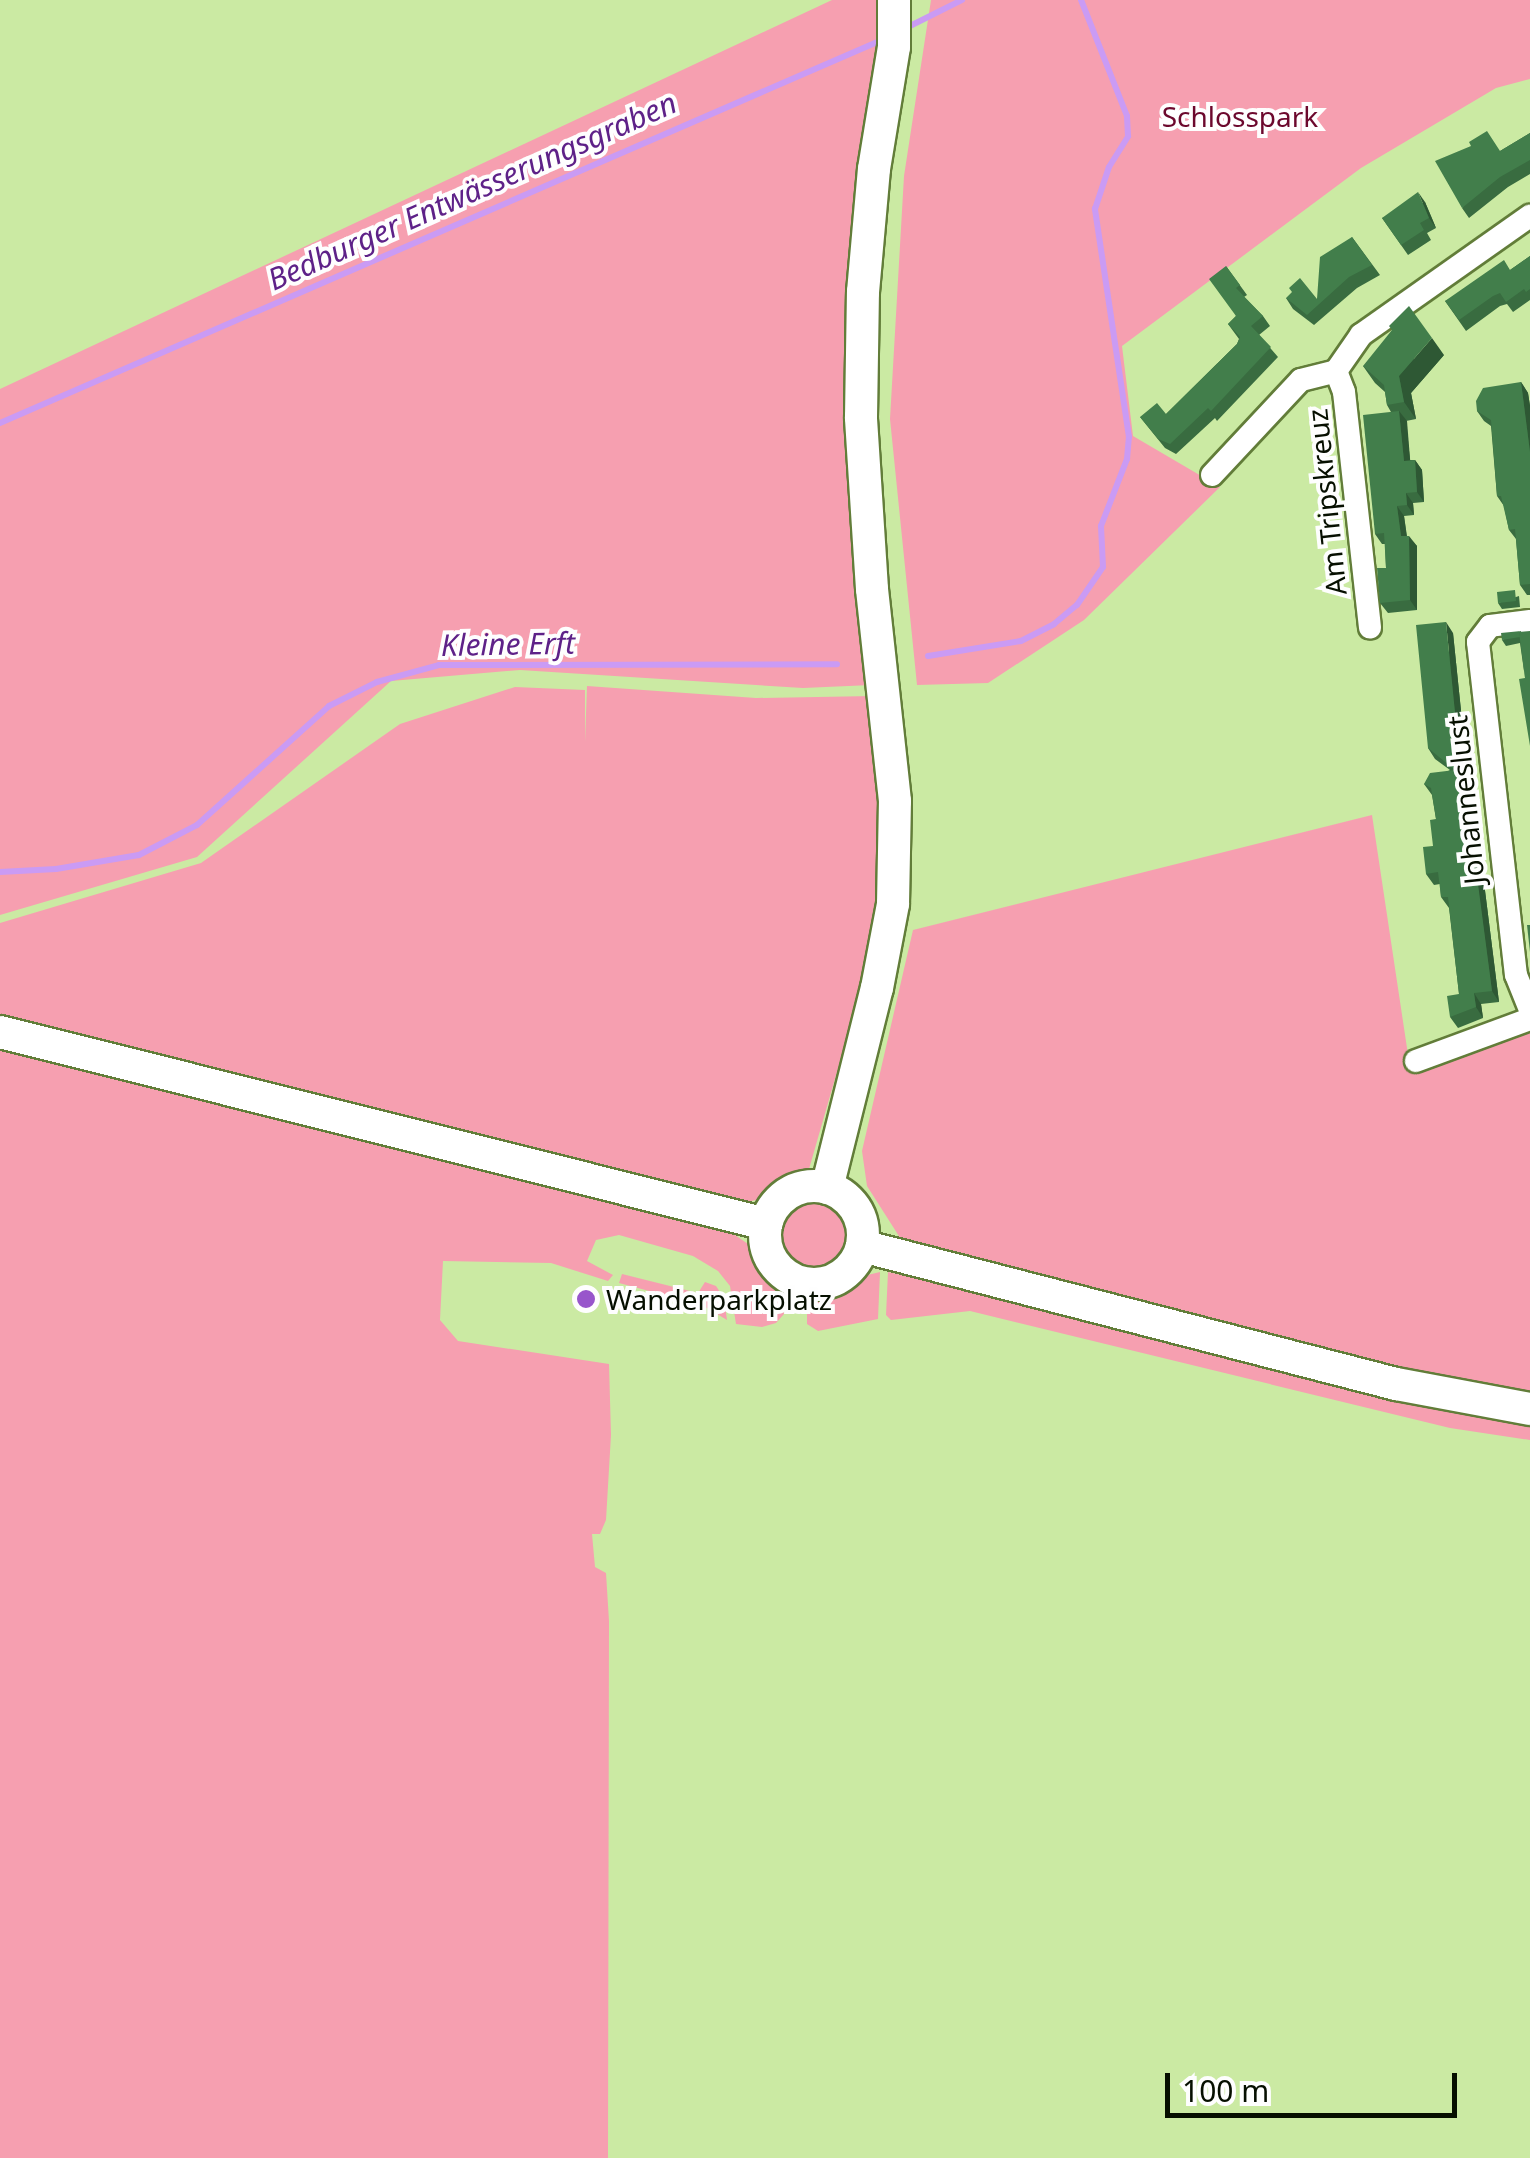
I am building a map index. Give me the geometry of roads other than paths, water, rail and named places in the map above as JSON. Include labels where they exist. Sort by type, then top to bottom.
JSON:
[{"type":"main road","points":[[827,1188],[877,988],[893,904],[895,802],[872,589],[861,417],[864,292],[874,169],[894,47],[894,0]]},
{"type":"main road","points":[[0,1032],[766,1224]]},
{"type":"main road","points":[[827,1188],[839,1193],[858,1213],[862,1246],[844,1274],[810,1284],[780,1270],[769,1255],[766,1224],[776,1204],[794,1190],[827,1188]]},
{"type":"main road","points":[[862,1246],[1396,1384],[1530,1409]]},
{"type":"street","points":[[1212,475],[1301,380],[1336,370],[1361,335],[1530,216]]},
{"type":"street","name":"Am Tripskreuz","points":[[1336,370],[1344,392],[1370,628]]},
{"type":"street","name":"Johanneslust","points":[[1530,620],[1490,626],[1478,642],[1516,975],[1530,1009]]},
{"type":"street","points":[[1416,1062],[1530,1019]]},
{"type":"waterway","name":"Bedburger Entwässerungsgraben","points":[[904,29],[962,0]]},
{"type":"waterway","name":"Kleine Erft","points":[[928,656],[1021,641],[1054,624],[1077,605],[1103,567],[1101,526],[1127,459],[1129,437],[1095,209],[1109,167],[1128,136],[1127,116],[1081,0]]},
{"type":"waterway","name":"Bedburger Entwässerungsgraben","points":[[0,423],[884,39]]},
{"type":"waterway","name":"Kleine Erft","points":[[0,872],[56,869],[139,855],[197,825],[329,706],[377,682],[439,665],[837,664]]},
{"type":"place","name":"Wanderparkplatz","points":[[586,1299]]},
{"type":"park label","name":"Schlosspark","points":[[1240,116]]}]
